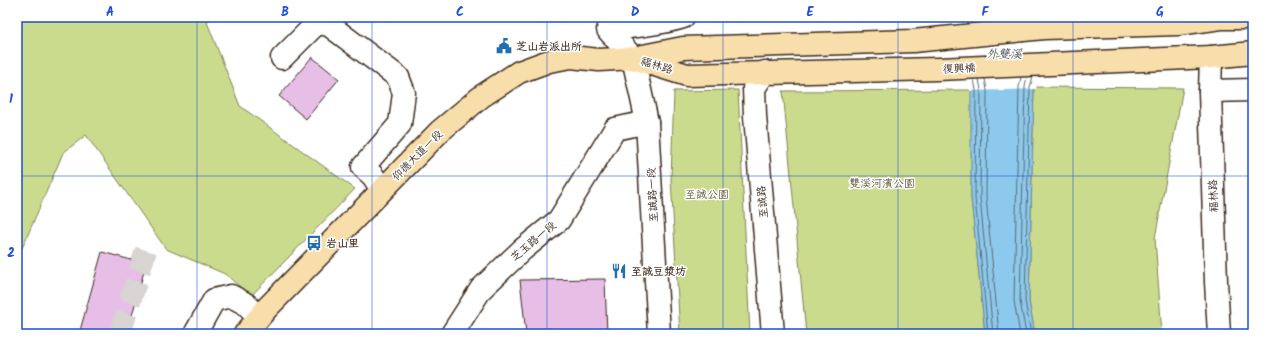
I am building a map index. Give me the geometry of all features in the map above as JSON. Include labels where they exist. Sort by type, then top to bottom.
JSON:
[{"type":"main road","points":[[1222,18],[1253,18]]},
{"type":"main road","name":"福林路","points":[[633,58],[683,48],[913,41],[1044,28],[1178,24],[1222,18]]},
{"type":"main road","points":[[1211,57],[1253,53]]},
{"type":"main road","name":"仰德大道一段","points":[[245,334],[259,317],[440,131],[482,96],[519,72],[549,61],[572,57],[599,60],[633,58]]},
{"type":"main road","name":"復興橋","points":[[787,73],[938,69],[1211,57]]},
{"type":"main road","name":"福林路","points":[[633,58],[687,75],[765,72],[787,73]]},
{"type":"street","points":[[607,23],[638,21],[660,24],[683,17]]},
{"type":"street","points":[[282,58],[317,23],[329,25],[398,76],[404,93],[400,124],[363,166],[373,176],[382,190]]},
{"type":"street","points":[[607,23],[633,58]]},
{"type":"street","name":"福林路","points":[[1211,57],[1210,91],[1214,244],[1219,334]]},
{"type":"street","name":"至誠路一段","points":[[633,58],[647,122],[660,334]]},
{"type":"street","name":"至誠路","points":[[765,72],[754,88],[773,334]]},
{"type":"street","points":[[1210,91],[1253,90]]},
{"type":"street","name":"芝玉路一段","points":[[452,334],[481,288],[522,250],[559,220],[615,129],[647,122]]},
{"type":"street","points":[[195,334],[214,300],[231,296],[246,304],[259,317]]},
{"type":"green space","points":[[17,17],[212,17],[207,22],[240,106],[355,189],[251,296],[225,274],[166,249],[86,135],[63,153],[17,260]]},
{"type":"green space","points":[[1034,87],[1183,88],[1155,238],[1162,334],[1035,334],[1029,301]]},
{"type":"green space","name":"至誠公園","points":[[738,90],[750,334],[680,334],[671,179],[674,91]]},
{"type":"green space","name":"雙溪河濱公園","points":[[972,90],[971,198],[985,334],[806,334],[783,91]]},
{"type":"water","name":"外雙溪","points":[[1034,87],[1029,301],[1035,334],[985,334],[971,198],[971,90]]},
{"type":"pier","points":[[960,17],[1054,17],[1036,89],[970,91]]},
{"type":"building","points":[[312,57],[339,79],[306,119],[279,96]]},
{"type":"building","points":[[102,252],[146,264],[127,334],[79,334]]},
{"type":"building","points":[[605,279],[607,334],[526,334],[520,280]]},
{"type":"tunnel","points":[[120,334],[146,250]]},
{"type":"place","name":"芝山岩派出所","points":[[504,46]]},
{"type":"place","name":"岩山里","points":[[314,243]]},
{"type":"place","name":"至誠豆漿坊","points":[[619,271]]}]
